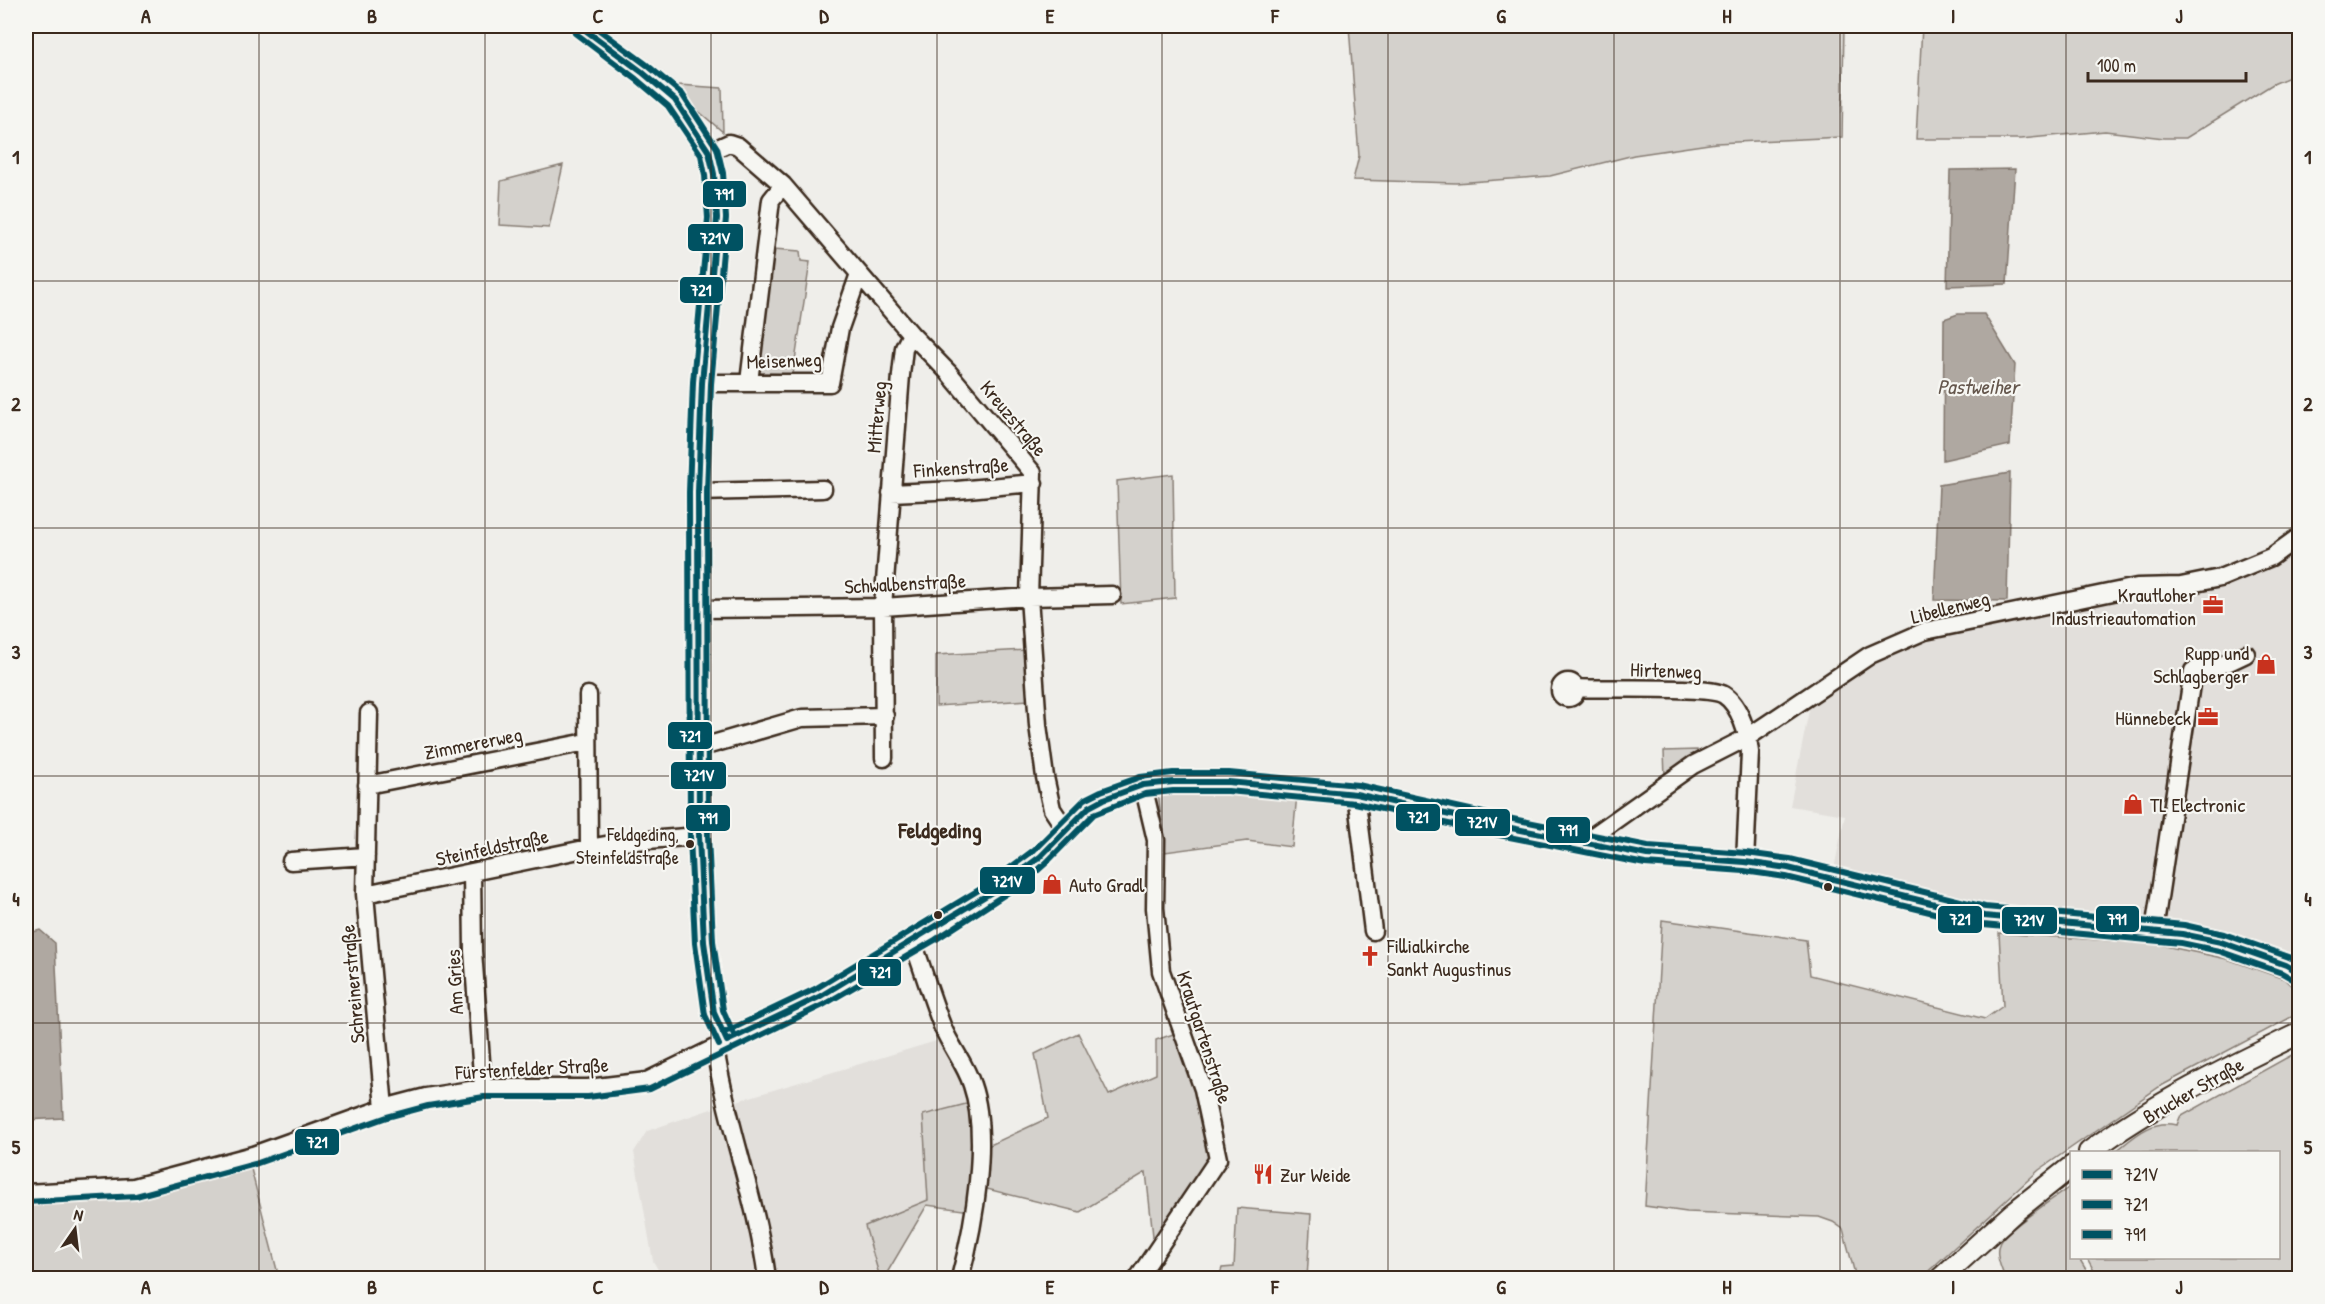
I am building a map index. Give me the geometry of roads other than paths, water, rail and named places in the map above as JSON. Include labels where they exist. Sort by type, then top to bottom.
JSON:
[{"type":"main road","name":"Brucker Straße","points":[[2091,1151],[2173,1098],[2300,1033]]},
{"type":"main road","points":[[1941,1278],[2013,1213],[2070,1168]]},
{"type":"street","points":[[580,26],[642,72],[675,100],[691,121],[709,152],[714,174],[717,218],[702,383],[698,492],[699,836],[707,962],[721,1044],[722,1092],[763,1248],[767,1278]]},
{"type":"street","name":"Kreuzstraße","points":[[709,152],[729,143],[738,146],[783,184],[1033,472],[1029,597],[1038,725],[1052,809],[1066,830]]},
{"type":"street","points":[[749,382],[771,200],[783,184]]},
{"type":"street","name":"Meisenweg","points":[[702,383],[830,383],[840,328],[859,274]]},
{"type":"street","name":"Mitterweg","points":[[884,758],[883,607],[904,348],[911,334]]},
{"type":"street","name":"Finkenstraße","points":[[891,493],[1034,483]]},
{"type":"street","points":[[698,492],[823,489]]},
{"type":"street","name":"Libellenweg","points":[[1583,843],[1694,765],[1748,737],[1870,655],[1925,631],[2137,587],[2181,586],[2220,578],[2271,557],[2300,536]]},
{"type":"street","name":"Schwalbenstraße","points":[[700,609],[883,607],[1029,597],[1112,595]]},
{"type":"street","points":[[2154,931],[2193,671],[2227,663],[2246,654]]},
{"type":"street","name":"Hirtenweg","points":[[1576,688],[1701,690],[1723,694],[1734,705],[1748,737],[1750,752],[1745,862]]},
{"type":"street","points":[[588,695],[589,848]]},
{"type":"street","name":"Schreinerstraße","points":[[369,713],[365,894],[384,1108]]},
{"type":"street","points":[[699,748],[802,718],[885,716]]},
{"type":"street","name":"Zimmererweg","points":[[367,785],[587,742]]},
{"type":"street","name":"Fürstenfelder Straße","points":[[26,1193],[134,1187],[253,1155],[384,1108],[426,1097],[483,1088],[588,1088],[647,1081],[819,998],[913,942],[1020,873],[1097,803],[1143,785],[1173,782],[1228,782],[1356,794],[1647,855],[1745,862],[1788,868],[1984,916],[2182,934],[2221,942],[2286,965],[2299,973]]},
{"type":"street","name":"Krautgartenstraße","points":[[1138,1278],[1218,1159],[1203,1089],[1161,971],[1155,908],[1156,840],[1143,785]]},
{"type":"street","points":[[1356,794],[1373,931]]},
{"type":"street","name":"Steinfeldstraße","points":[[365,894],[622,842],[699,836]]},
{"type":"street","points":[[291,861],[366,856]]},
{"type":"street","name":"Am Gries","points":[[472,873],[473,951],[483,1088]]},
{"type":"street","points":[[913,942],[944,1029],[972,1084],[979,1114],[979,1155],[971,1236],[960,1278]]},
{"type":"water","points":[[2015,169],[2007,284],[1947,286],[1950,170]]},
{"type":"water","name":"Pastweiher","points":[[1958,314],[1984,314],[2015,365],[2010,445],[1943,460],[1944,319]]},
{"type":"water","points":[[2010,473],[2007,601],[1934,600],[1939,485]]},
{"type":"water","points":[[40,930],[55,943],[63,1118],[28,1120],[26,934]]},
{"type":"waterway","points":[[2278,26],[2293,32]]},
{"type":"place","name":"Krautloher Industrieautomation","points":[[2213,605]]},
{"type":"place","name":"Rupp und Schlagberger","points":[[2266,664]]},
{"type":"place","name":"Hünnebeck","points":[[2208,717]]},
{"type":"place","name":"TL Electronic","points":[[2133,804]]},
{"type":"place","name":"Feldgeding, Steinfeldstraße","points":[[690,844]]},
{"type":"place","name":"Auto Gradl","points":[[1052,884]]},
{"type":"place","name":"Fillialkirche Sankt Augustinus","points":[[1370,956]]},
{"type":"place","name":"Zur Weide","points":[[1263,1174]]},
{"type":"district","name":"Feldgeding","points":[[940,830]]}]
